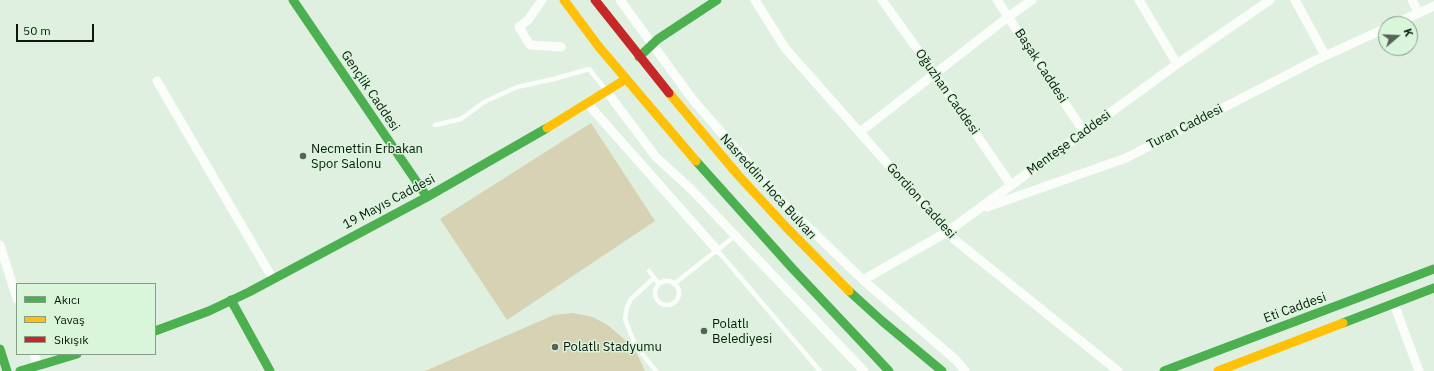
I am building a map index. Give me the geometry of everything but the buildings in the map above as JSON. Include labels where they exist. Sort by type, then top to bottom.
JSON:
[{"type":"main road","name":"Gençlik Caddesi","points":[[293,0],[427,197]]},
{"type":"main road","points":[[564,0],[599,47],[682,146],[766,254],[889,371]]},
{"type":"main road","name":"Nasreddin Hoca Bulvarı","points":[[595,0],[639,57],[738,174],[791,233],[850,292],[942,371]]},
{"type":"main road","points":[[639,57],[652,44],[717,0]]},
{"type":"main road","name":"19 Mayıs Caddesi","points":[[156,331],[209,311],[274,279],[427,197],[588,104],[626,79]]},
{"type":"main road","name":"Eti Caddesi","points":[[1164,371],[1434,269]]},
{"type":"main road","points":[[1218,371],[1434,288]]},
{"type":"main road","points":[[232,300],[270,371]]},
{"type":"main road","points":[[0,349],[7,371]]},
{"type":"main road","points":[[20,371],[74,355]]},
{"type":"street","points":[[542,0],[528,20],[519,27],[530,45],[561,47]]},
{"type":"street","points":[[620,0],[693,100],[782,202],[864,280],[956,360],[965,371]]},
{"type":"street","name":"Gordion Caddesi","points":[[755,0],[784,48],[947,232],[1118,371]]},
{"type":"street","name":"Oğuzhan Caddesi","points":[[882,0],[1012,185]]},
{"type":"street","name":"Başak Caddesi","points":[[997,0],[1084,132]]},
{"type":"street","points":[[860,132],[1032,0]]},
{"type":"street","name":"Menteşe Caddesi","points":[[864,280],[947,232],[1177,64],[1270,0]]},
{"type":"street","points":[[1295,0],[1325,56]]},
{"type":"street","points":[[1412,0],[1419,13]]},
{"type":"street","points":[[1142,1],[1177,64]]},
{"type":"street","points":[[1412,16],[1434,6]]},
{"type":"street","name":"Turan Caddesi","points":[[977,210],[1126,158],[1325,56],[1378,32]]},
{"type":"street","points":[[157,81],[274,279]]},
{"type":"street","points":[[607,92],[656,157],[691,189],[735,236],[766,254],[864,371]]},
{"type":"street","points":[[588,104],[717,250]]},
{"type":"street","points":[[0,245],[16,296]]},
{"type":"street","points":[[1394,304],[1419,371]]},
{"type":"street","points":[[34,355],[38,366]]},
{"type":"lane","points":[[435,125],[461,119],[484,102],[517,87],[554,79],[589,69],[607,92]]},
{"type":"lane","points":[[674,284],[735,236]]},
{"type":"lane","points":[[717,250],[820,371]]},
{"type":"lane","points":[[649,271],[660,284]]},
{"type":"lane","points":[[654,278],[631,299],[627,307],[625,319],[635,345],[656,371]]},
{"type":"lane","points":[[667,281],[677,287],[678,295],[675,302],[668,305],[661,304],[656,298],[655,290],[660,284],[667,281]]},
{"type":"shaded area","points":[[591,123],[655,221],[507,320],[440,219]]},
{"type":"shaded area","name":"Polatlı Stadyumu","points":[[572,313],[593,317],[609,326],[625,340],[637,354],[645,371],[425,371],[554,315]]},
{"type":"traffic: fast","points":[[293,0],[427,197]]},
{"type":"traffic: fast","points":[[639,57],[658,39],[717,0]]},
{"type":"traffic: fast","points":[[156,331],[209,311],[249,292],[427,197],[547,128]]},
{"type":"traffic: fast","points":[[696,161],[792,268],[889,371]]},
{"type":"traffic: fast","points":[[1164,371],[1434,269]]},
{"type":"traffic: fast","points":[[1343,323],[1434,288]]},
{"type":"traffic: fast","points":[[849,291],[882,321],[942,371]]},
{"type":"traffic: fast","points":[[231,300],[270,371]]},
{"type":"traffic: fast","points":[[0,349],[7,371]]},
{"type":"traffic: fast","points":[[20,371],[74,355]]},
{"type":"traffic: slow","points":[[564,0],[599,47],[696,161]]},
{"type":"traffic: slow","points":[[547,128],[626,79]]},
{"type":"traffic: slow","points":[[669,93],[738,175],[786,227],[849,291]]},
{"type":"traffic: slow","points":[[1218,371],[1343,323]]},
{"type":"traffic: jam","points":[[595,0],[669,93]]},
{"type":"place","name":"Necmettin Erbakan Spor Salonu","points":[[303,156]]},
{"type":"place","name":"Polatlı Belediyesi","points":[[704,331]]},
{"type":"place","name":"Polatlı Stadyumu","points":[[555,347]]}]
